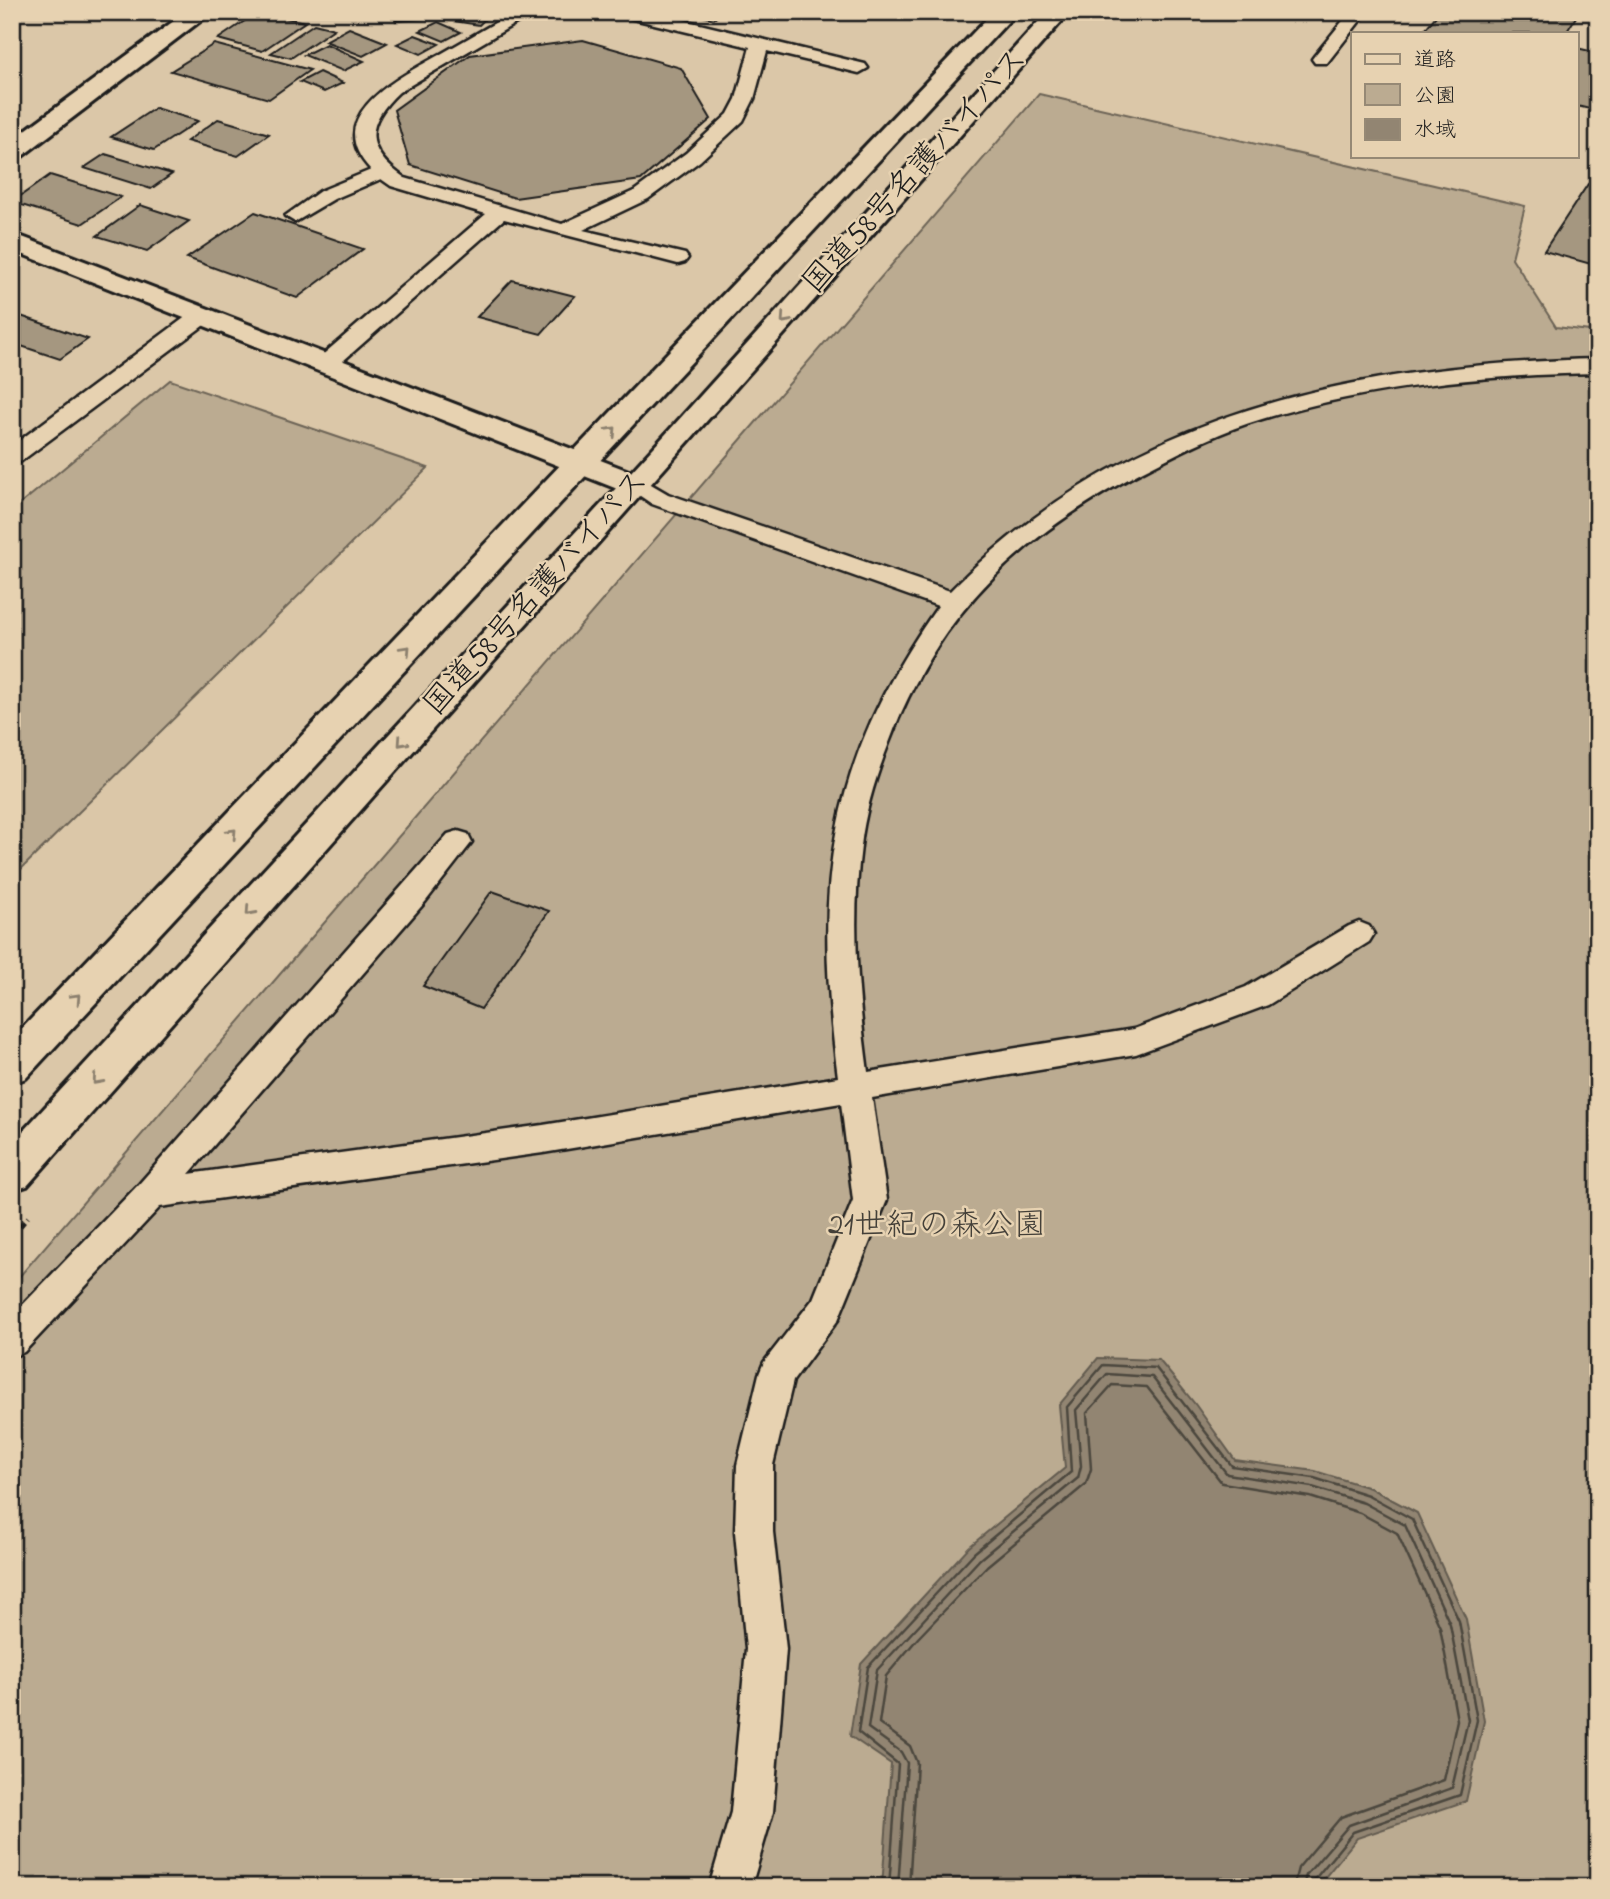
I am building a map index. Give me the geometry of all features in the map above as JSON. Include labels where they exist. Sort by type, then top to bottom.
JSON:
[{"type":"main road","points":[[12,152],[201,12]]},
{"type":"main road","name":"国道58号名護バイパス","points":[[12,1066],[1006,12]]},
{"type":"main road","name":"国道58号名護バイパス","points":[[12,1173],[636,485],[1059,12]]},
{"type":"main road","points":[[12,241],[636,485]]},
{"type":"lane","points":[[627,12],[859,68]]},
{"type":"lane","points":[[1321,59],[1359,12]]},
{"type":"lane","points":[[521,13],[393,88],[376,101],[365,118],[362,141],[369,158],[382,172],[398,182],[564,231],[678,258]]},
{"type":"lane","points":[[564,231],[641,195],[693,157],[736,117],[745,99],[760,43]]},
{"type":"lane","points":[[295,216],[327,195],[382,172]]},
{"type":"lane","points":[[327,363],[499,213]]},
{"type":"lane","points":[[12,457],[204,315]]},
{"type":"lane","points":[[730,1887],[752,1812],[766,1648],[754,1532],[755,1465],[776,1374],[826,1309],[870,1200],[843,1000],[839,919],[847,844],[863,775],[887,712],[918,654],[954,602],[995,560],[1041,522],[1089,489],[1142,460],[1208,431],[1266,410],[1377,384],[1507,368],[1598,366]]},
{"type":"lane","points":[[636,485],[660,499],[954,602]]},
{"type":"lane","points":[[12,1341],[150,1195],[458,842]]},
{"type":"lane","points":[[150,1195],[543,1139],[1136,1041],[1257,996],[1359,934]]},
{"type":"green space","name":"21世紀の森公園","points":[[1039,94],[1525,206],[1512,258],[1556,327],[1598,332],[1598,1887],[12,1887],[12,1285]]},
{"type":"green space","points":[[170,380],[428,468],[12,878],[12,511]]},
{"type":"water","points":[[1098,1358],[1159,1360],[1235,1460],[1315,1471],[1370,1488],[1417,1513],[1466,1619],[1484,1721],[1466,1801],[1357,1838],[1317,1887],[882,1887],[891,1764],[850,1736],[861,1664],[969,1547],[1065,1468],[1059,1405]]},
{"type":"building","points":[[258,12],[305,22],[262,51],[218,39]]},
{"type":"building","points":[[397,12],[441,12],[440,18],[396,21]]},
{"type":"building","points":[[457,12],[489,15],[479,25],[448,20]]},
{"type":"building","points":[[687,12],[722,12],[714,19]]},
{"type":"building","points":[[1439,12],[1579,12],[1567,32],[1423,32]]},
{"type":"building","points":[[438,22],[461,32],[444,41],[420,31]]},
{"type":"building","points":[[314,24],[334,29],[291,58],[271,53]]},
{"type":"building","points":[[349,28],[387,43],[363,56],[325,41]]},
{"type":"building","points":[[415,35],[439,44],[421,54],[397,44]]},
{"type":"building","points":[[583,40],[681,68],[711,119],[641,180],[515,198],[410,165],[394,110],[470,55]]},
{"type":"building","points":[[214,44],[310,70],[269,99],[171,71]]},
{"type":"building","points":[[326,44],[364,61],[343,71],[304,55]]},
{"type":"building","points":[[1578,48],[1598,53],[1598,111],[1578,106]]},
{"type":"building","points":[[319,72],[343,83],[324,92],[300,82]]},
{"type":"building","points":[[155,108],[198,121],[154,150],[111,137]]},
{"type":"building","points":[[218,119],[269,134],[238,156],[187,141]]},
{"type":"building","points":[[105,154],[172,174],[151,189],[84,168]]},
{"type":"building","points":[[50,175],[121,197],[82,224],[12,202]]},
{"type":"building","points":[[1588,184],[1598,187],[1598,266],[1544,251]]},
{"type":"building","points":[[140,205],[189,221],[147,251],[97,236]]},
{"type":"building","points":[[255,212],[363,249],[297,298],[187,258]]},
{"type":"building","points":[[512,280],[575,296],[541,334],[477,317]]},
{"type":"building","points":[[12,313],[88,339],[60,359],[12,343]]},
{"type":"building","points":[[492,891],[549,911],[481,1009],[423,986]]}]
